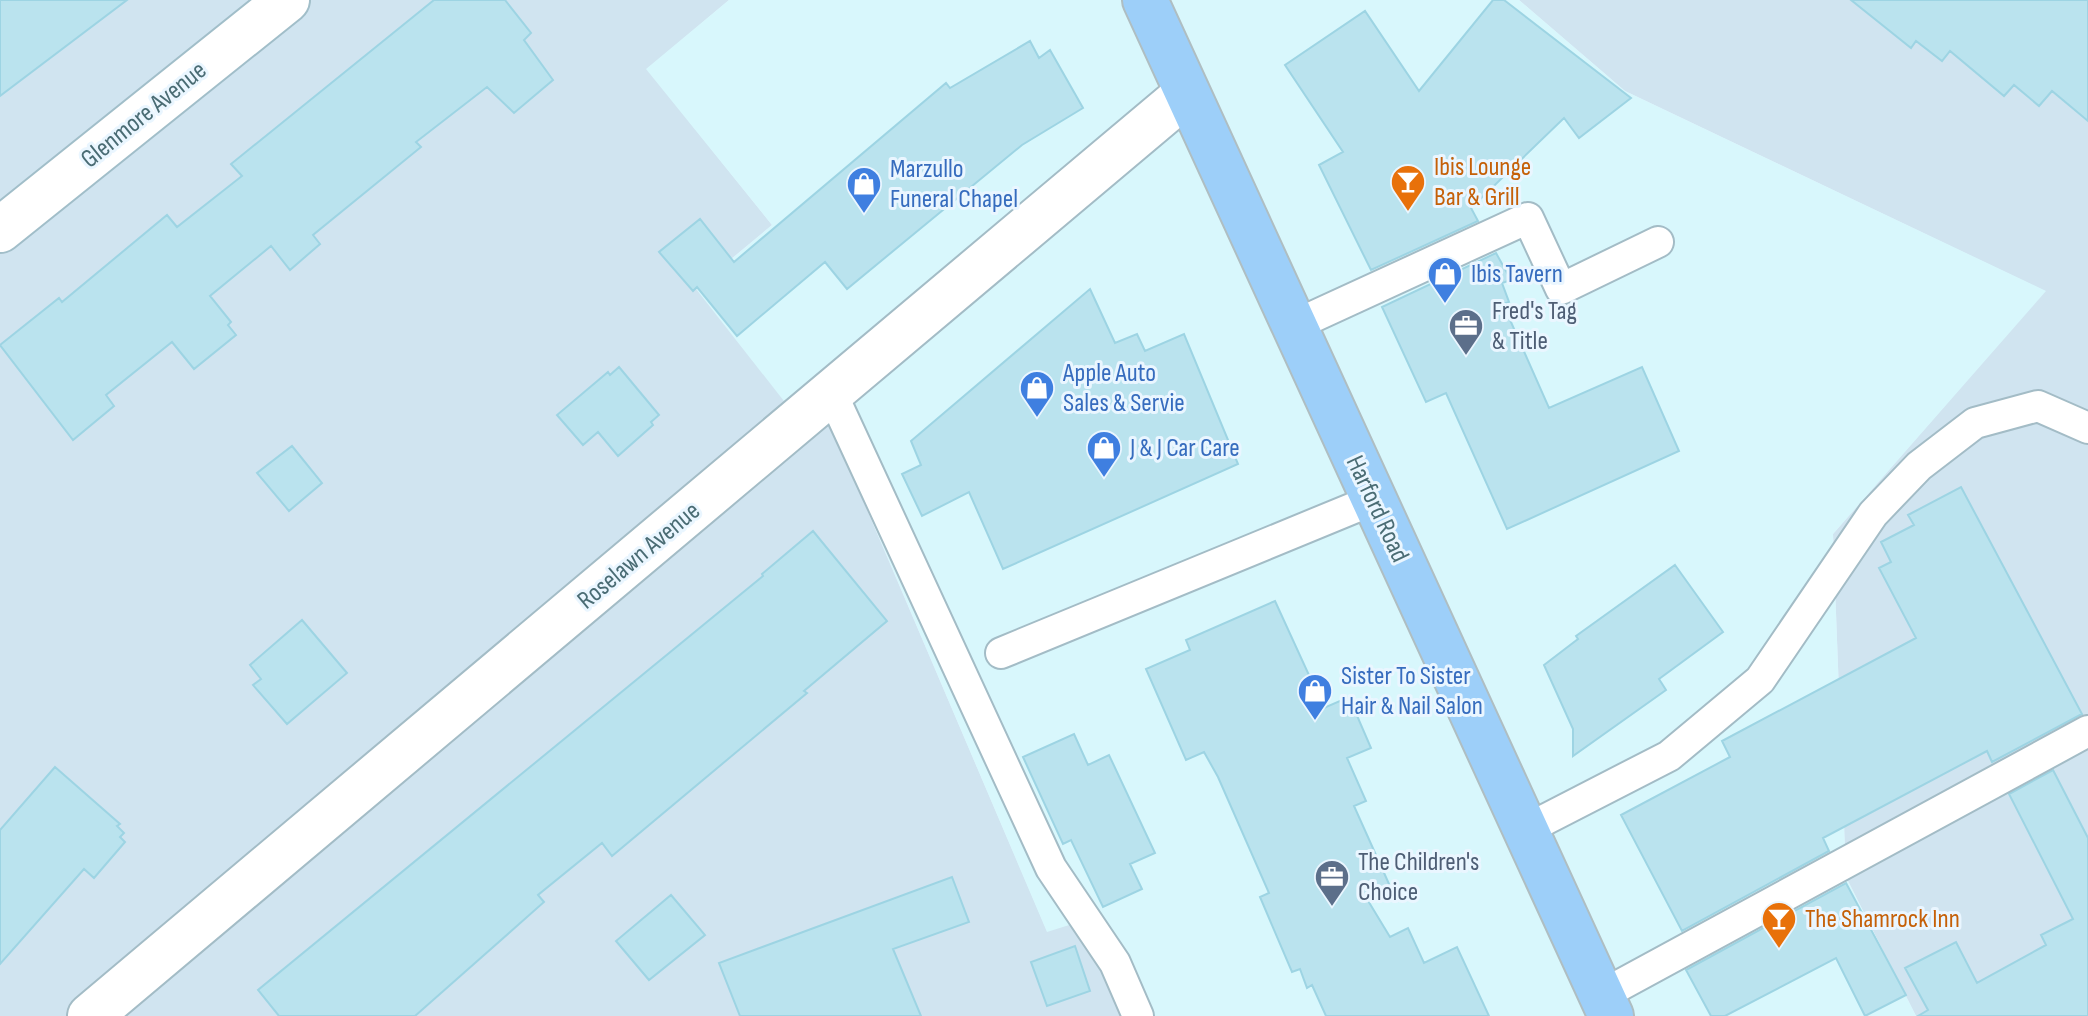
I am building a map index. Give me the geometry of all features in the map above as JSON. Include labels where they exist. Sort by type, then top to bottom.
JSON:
[{"type":"main road","name":"Harford Road","points":[[1145,0],[1606,1006]]},
{"type":"street","name":"Glenmore Avenue","points":[[0,230],[287,0]]},
{"type":"street","name":"Roselawn Avenue","points":[[90,1016],[1186,94]]},
{"type":"lane","points":[[1293,326],[1528,218],[1561,289],[1658,242]]},
{"type":"lane","points":[[832,394],[1051,868],[1115,963],[1138,1016]]},
{"type":"lane","points":[[1525,830],[1669,756],[1760,680],[1873,514],[1919,466],[1975,423],[2038,406],[2088,428]]},
{"type":"lane","points":[[1001,653],[1373,500]]},
{"type":"lane","points":[[1606,1006],[2088,731]]},
{"type":"shaded area","points":[[0,0],[729,0],[647,69],[772,225],[696,288],[820,400],[1047,931],[1085,920],[1128,1016],[0,1016]]},
{"type":"shaded area","points":[[729,0],[1519,0],[1625,91],[2046,291],[1833,534],[1846,877],[1916,1016],[1128,1016],[1085,920],[1047,932],[821,401],[798,419],[696,289],[772,225],[646,69]]},
{"type":"shaded area","points":[[1519,0],[2088,0],[2088,1016],[1916,1016],[1846,877],[1833,534],[2045,291],[1625,91]]},
{"type":"building","points":[[0,0],[127,0],[0,96]]},
{"type":"building","points":[[434,0],[505,0],[531,33],[524,40],[553,80],[514,113],[487,87],[416,142],[421,147],[313,235],[320,244],[290,270],[271,246],[210,296],[231,322],[228,325],[236,335],[194,369],[172,342],[106,395],[114,406],[73,440],[0,345],[59,298],[62,302],[167,215],[177,227],[242,176],[231,164]]},
{"type":"building","points":[[1493,0],[1504,0],[1631,98],[1579,138],[1564,118],[1471,208],[1478,221],[1371,270],[1319,165],[1343,152],[1285,65],[1365,11],[1419,91]]},
{"type":"building","points":[[1851,0],[2088,0],[2088,121],[2052,91],[2039,106],[2014,85],[2004,96],[1950,51],[1942,61],[1916,41],[1911,48]]},
{"type":"building","name":"Marzullo Funeral Chapel","points":[[1030,41],[1039,58],[1050,50],[1083,108],[1022,145],[847,289],[825,262],[737,336],[697,287],[693,291],[659,252],[700,219],[734,262],[946,83],[950,88]]},
{"type":"building","points":[[1496,253],[1511,280],[1502,283],[1509,302],[1503,304],[1549,408],[1642,367],[1679,451],[1507,529],[1446,393],[1426,402],[1382,307]]},
{"type":"building","points":[[1090,289],[1115,343],[1137,334],[1145,351],[1184,334],[1238,464],[1003,569],[969,492],[922,516],[902,474],[921,465],[911,441]]},
{"type":"building","points":[[619,367],[659,415],[651,422],[653,425],[618,456],[598,432],[583,445],[557,415],[608,372],[610,375]]},
{"type":"building","points":[[292,446],[322,483],[289,511],[257,473]]},
{"type":"building","points":[[1961,487],[2082,714],[1992,762],[1987,751],[1823,838],[1829,851],[1682,931],[1621,815],[1730,757],[1722,741],[1916,638],[1879,568],[1891,562],[1881,542],[1914,525],[1908,515]]},
{"type":"building","points":[[813,531],[887,621],[804,691],[807,693],[612,856],[602,843],[538,895],[544,902],[415,1016],[279,1016],[258,990],[763,576]]},
{"type":"building","points":[[1675,565],[1723,632],[1659,679],[1666,690],[1573,756],[1573,729],[1544,665],[1578,639],[1576,636]]},
{"type":"building","points":[[1275,601],[1324,708],[1349,697],[1371,748],[1347,758],[1366,801],[1354,806],[1389,884],[1367,899],[1390,937],[1408,928],[1424,963],[1457,947],[1489,1016],[1326,1016],[1312,985],[1307,988],[1300,969],[1292,972],[1260,897],[1269,893],[1218,777],[1204,752],[1186,760],[1146,669],[1190,650],[1186,640]]},
{"type":"building","points":[[302,620],[347,673],[287,724],[253,685],[261,679],[250,665]]},
{"type":"building","points":[[1074,734],[1088,765],[1109,755],[1155,853],[1130,864],[1142,889],[1103,907],[1071,840],[1063,844],[1023,757]]},
{"type":"building","points":[[55,767],[120,824],[117,826],[124,833],[120,837],[125,842],[94,878],[84,869],[0,964],[0,830]]},
{"type":"building","points":[[2053,770],[2088,838],[2088,1016],[1918,1016],[1928,1010],[1905,968],[1956,942],[1977,983],[2046,945],[2041,935],[2073,919],[2009,794]]},
{"type":"building","points":[[952,877],[969,922],[893,949],[921,1016],[740,1016],[719,963]]},
{"type":"building","name":"The Shamrock Inn","points":[[1846,883],[1906,995],[1865,1016],[1836,958],[1725,1016],[1711,1016],[1686,970]]},
{"type":"building","points":[[671,895],[705,935],[649,980],[616,941]]},
{"type":"building","points":[[1075,946],[1090,991],[1047,1006],[1031,962]]},
{"type":"place","name":"Ibis Lounge Bar & Grill","points":[[1408,213]]},
{"type":"place","name":"Marzullo Funeral Chapel","points":[[864,215]]},
{"type":"place","name":"Ibis Tavern","points":[[1445,305]]},
{"type":"place","name":"Fred's Tag & Title","points":[[1466,357]]},
{"type":"place","name":"Apple Auto Sales & Servie","points":[[1037,419]]},
{"type":"place","name":"J & J Car Care","points":[[1104,479]]},
{"type":"place","name":"Sister To Sister Hair & Nail Salon","points":[[1315,722]]},
{"type":"place","name":"The Children's Choice","points":[[1332,908]]},
{"type":"place","name":"The Shamrock Inn","points":[[1779,950]]}]
